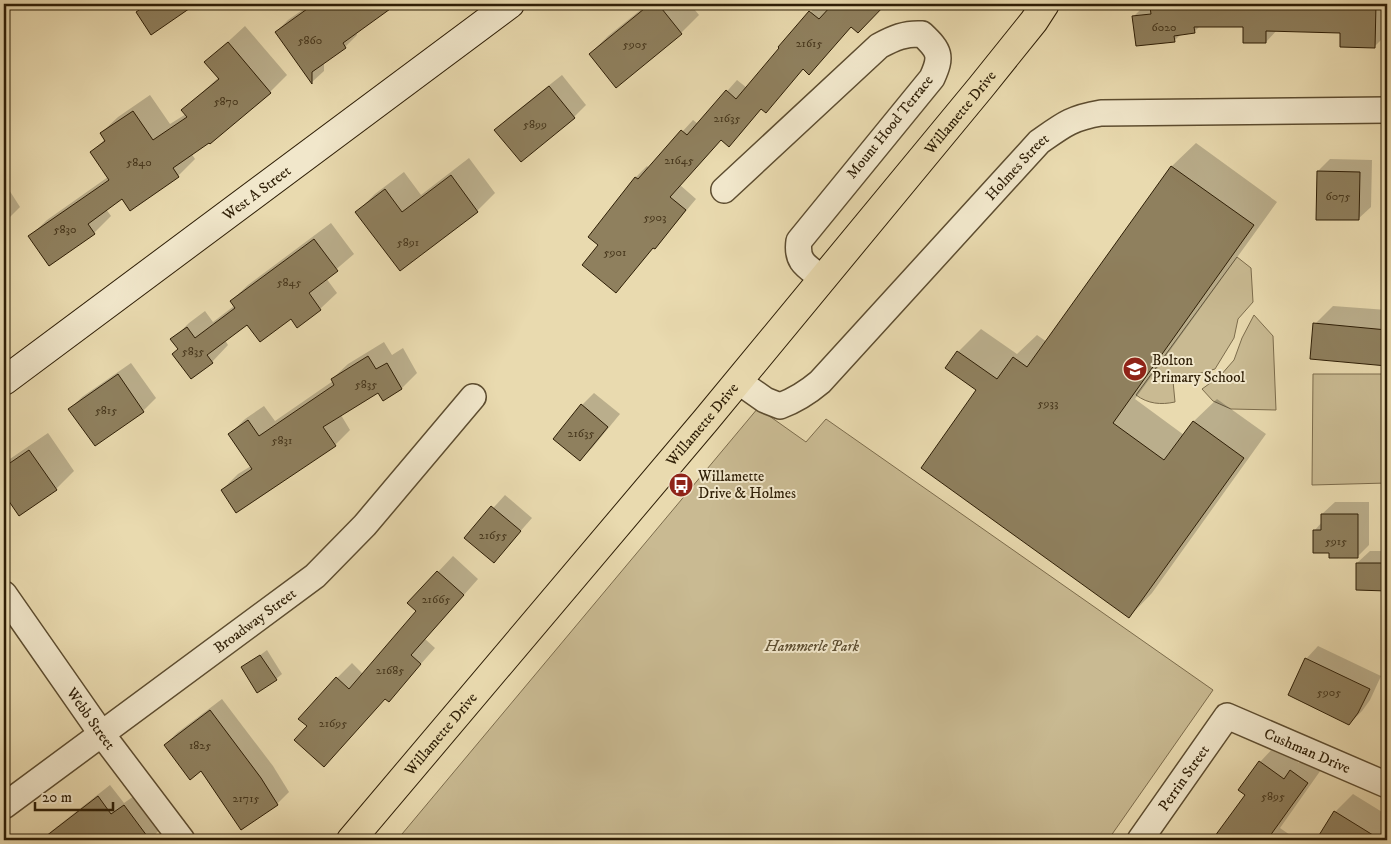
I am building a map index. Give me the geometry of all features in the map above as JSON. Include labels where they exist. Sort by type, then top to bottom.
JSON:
[{"type":"main road","name":"Willamette Drive","points":[[351,840],[738,381],[981,87],[1034,21],[1045,4]]},
{"type":"street","name":"West A Street","points":[[4,381],[510,4]]},
{"type":"street","name":"Mount Hood Terrace","points":[[724,190],[879,46],[900,36],[911,33],[922,34],[936,47],[938,64],[932,78],[799,241],[797,252],[802,262],[822,278]]},
{"type":"street","name":"Holmes Street","points":[[738,381],[765,400],[780,406],[797,400],[806,394],[820,382],[1039,142],[1073,120],[1101,113],[1387,110]]},
{"type":"street","name":"Broadway Street","points":[[4,806],[315,576],[364,525],[472,397]]},
{"type":"street","name":"Webb Street","points":[[4,594],[101,733],[182,840]]},
{"type":"street","name":"Cushman Drive","points":[[1227,716],[1387,785]]},
{"type":"street","name":"Perrin Street","points":[[1140,840],[1227,716]]},
{"type":"green space","points":[[1237,257],[1251,268],[1253,302],[1238,319],[1234,338],[1215,369],[1173,381],[1175,402],[1155,403],[1136,395]]},
{"type":"green space","points":[[1254,315],[1273,336],[1276,410],[1231,409],[1213,401],[1202,389],[1220,376],[1234,360],[1242,338]]},
{"type":"green space","points":[[1313,374],[1387,374],[1387,483],[1312,485]]},
{"type":"green space","name":"Hammerle Park","points":[[758,408],[806,442],[826,419],[1213,690],[1108,840],[397,840]]},
{"type":"building","points":[[148,4],[196,4],[151,35],[136,12]]},
{"type":"building","points":[[314,4],[397,4],[343,43],[346,48],[312,72],[312,84],[275,32]]},
{"type":"building","points":[[650,4],[658,4],[682,34],[616,88],[589,54]]},
{"type":"building","points":[[828,4],[886,4],[858,33],[851,27],[809,75],[803,69],[766,113],[761,109],[729,147],[721,140],[670,197],[686,210],[616,293],[582,265],[598,245],[588,237],[635,177],[638,179],[681,130],[687,135],[726,90],[736,99],[809,11],[819,19],[831,6]]},
{"type":"building","points":[[1182,4],[1376,4],[1375,48],[1340,47],[1340,33],[1266,31],[1266,43],[1243,43],[1243,27],[1194,27],[1195,33],[1174,36],[1175,42],[1136,46],[1132,16],[1151,14],[1150,7]]},
{"type":"building","points":[[228,42],[271,93],[210,144],[173,168],[179,177],[130,211],[122,199],[88,224],[95,234],[49,266],[28,236],[109,180],[90,152],[105,141],[100,133],[133,111],[153,140],[187,117],[181,110],[219,79],[204,62]]},
{"type":"building","points":[[549,86],[575,118],[521,162],[494,130]]},
{"type":"building","points":[[1171,166],[1254,225],[1113,423],[1164,460],[1193,421],[1244,458],[1129,618],[921,468],[976,390],[945,368],[957,351],[997,379],[1013,357],[1027,367]]},
{"type":"building","points":[[1317,171],[1360,172],[1359,220],[1316,220]]},
{"type":"building","points":[[451,175],[478,212],[400,271],[355,212],[385,189],[402,212]]},
{"type":"building","points":[[314,239],[338,271],[309,293],[321,310],[297,328],[291,319],[260,342],[247,325],[207,355],[213,363],[191,379],[172,354],[178,349],[170,339],[187,327],[195,338],[235,308],[230,301]]},
{"type":"building","points":[[1313,323],[1387,330],[1387,366],[1310,359]]},
{"type":"building","points":[[368,356],[376,369],[387,363],[402,389],[383,401],[378,393],[323,427],[336,446],[236,513],[221,490],[252,469],[228,434],[248,420],[259,436],[334,385],[331,379]]},
{"type":"building","points":[[118,374],[144,412],[95,446],[68,409]]},
{"type":"building","points":[[581,404],[608,427],[580,461],[553,439]]},
{"type":"building","points":[[29,450],[57,490],[19,516],[4,494],[4,467]]},
{"type":"building","points":[[491,506],[521,531],[494,563],[464,538]]},
{"type":"building","points":[[1321,514],[1358,514],[1358,558],[1329,558],[1329,553],[1313,553],[1313,530],[1321,530]]},
{"type":"building","points":[[1356,563],[1387,563],[1387,591],[1356,590]]},
{"type":"building","points":[[437,571],[464,595],[411,655],[421,664],[389,702],[385,699],[324,767],[294,740],[307,726],[298,719],[336,677],[349,689],[416,611],[407,603]]},
{"type":"building","points":[[260,655],[277,680],[257,693],[241,667]]},
{"type":"building","points":[[1305,658],[1370,689],[1358,713],[1349,725],[1288,695]]},
{"type":"building","points":[[210,710],[261,778],[278,805],[241,830],[201,771],[190,780],[164,745]]},
{"type":"building","points":[[1259,761],[1284,779],[1290,770],[1308,783],[1267,840],[1212,840],[1245,795],[1238,790]]},
{"type":"building","points":[[98,796],[111,814],[124,805],[150,840],[41,840]]},
{"type":"building","points":[[1334,811],[1381,840],[1316,840]]},
{"type":"place","name":"Bolton Primary School","points":[[1135,369]]},
{"type":"place","name":"Willamette Drive & Holmes","points":[[681,485]]}]
